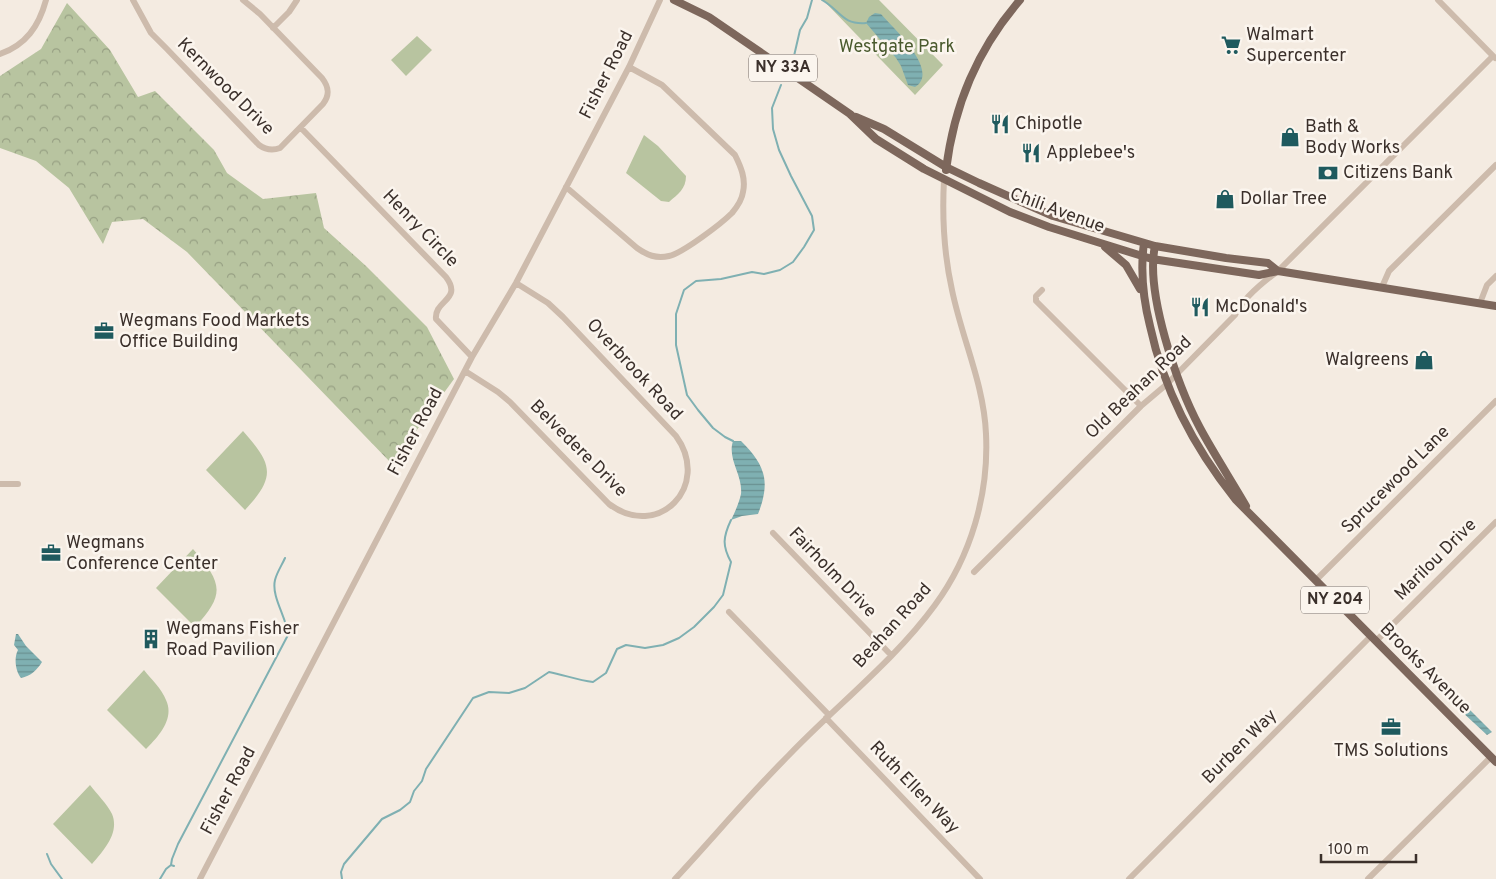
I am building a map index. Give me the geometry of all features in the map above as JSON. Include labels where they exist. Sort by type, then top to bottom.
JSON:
[{"type":"main road","name":"Chili Avenue","points":[[674,0],[709,17],[850,114],[876,139],[944,180],[1029,220],[1152,259],[1259,275],[1278,271],[1496,306]]},
{"type":"main road","points":[[944,180],[950,141],[962,94],[995,32],[1020,0]]},
{"type":"main road","name":"Chili Avenue","points":[[850,114],[884,129],[946,167],[979,184],[1053,216],[1155,246],[1268,263],[1278,271]]},
{"type":"main road","name":"NY 204","points":[[1099,243],[1126,265],[1135,278],[1143,297]]},
{"type":"main road","name":"Brooks Avenue","points":[[1144,243],[1141,269],[1143,297],[1156,352],[1167,384],[1192,435],[1217,476],[1236,500],[1494,759]]},
{"type":"main road","name":"Brooks Avenue","points":[[1155,246],[1152,272],[1160,320],[1177,374],[1201,430],[1250,512]]},
{"type":"street","points":[[0,54],[10,51],[24,42],[36,28],[46,0]]},
{"type":"street","name":"Kernwood Drive","points":[[133,0],[151,33],[258,145],[269,150],[280,148],[327,100],[328,89],[322,78],[253,8],[242,0]]},
{"type":"street","points":[[273,28],[289,12],[297,0]]},
{"type":"street","name":"Fisher Road","points":[[200,879],[465,371],[516,282],[629,67],[660,0]]},
{"type":"street","points":[[1438,0],[1495,57]]},
{"type":"street","name":"Old Beahan Road","points":[[974,572],[1140,406],[1177,374],[1235,315],[1238,308],[1266,280],[1278,271],[1495,57]]},
{"type":"street","points":[[566,187],[637,248],[646,254],[658,258],[681,252],[726,218],[739,204],[743,192],[744,178],[741,166],[735,155],[662,85],[629,67]]},
{"type":"street","name":"Henry Circle","points":[[301,128],[446,277],[452,290],[436,312],[436,319],[472,358]]},
{"type":"street","points":[[1382,287],[1389,270],[1496,166]]},
{"type":"street","name":"Beahan Road","points":[[675,879],[788,755],[891,655],[935,605],[956,570],[968,544],[984,482],[986,459],[985,417],[977,377],[952,291],[947,266],[943,205],[944,180]]},
{"type":"street","points":[[1480,303],[1487,285],[1496,276]]},
{"type":"street","name":"Overbrook Road","points":[[516,282],[548,303],[563,317],[676,436],[683,446],[687,457],[688,471],[686,485],[677,499]]},
{"type":"street","points":[[1042,290],[1036,296],[1036,301],[1140,406]]},
{"type":"street","name":"Belvedere Drive","points":[[465,371],[510,402],[609,504],[619,511],[629,515],[654,515],[664,510],[677,499]]},
{"type":"street","name":"Sprucewood Lane","points":[[1316,580],[1496,401]]},
{"type":"street","points":[[0,484],[18,484]]},
{"type":"street","name":"Marilou Drive","points":[[1374,638],[1496,522]]},
{"type":"street","name":"Fairholm Drive","points":[[773,534],[891,655]]},
{"type":"street","name":"Ruth Ellen Way","points":[[728,612],[980,879]]},
{"type":"street","name":"Burben Way","points":[[1129,879],[1374,638]]},
{"type":"street","points":[[1368,879],[1494,759]]},
{"type":"green space","name":"Westgate Park","points":[[823,0],[879,0],[943,65],[915,95]]},
{"type":"green space","points":[[67,3],[110,50],[138,97],[155,91],[214,150],[227,173],[263,199],[316,193],[324,228],[366,266],[427,327],[454,379],[392,464],[187,252],[143,219],[112,222],[103,244],[69,188],[36,161],[0,148],[0,76],[41,49]]},
{"type":"green space","points":[[417,36],[432,50],[406,76],[391,60]]},
{"type":"green space","points":[[644,135],[658,146],[686,176],[683,188],[669,202],[661,201],[626,173]]},
{"type":"green space","points":[[243,431],[260,452],[267,470],[262,488],[245,510],[206,470]]},
{"type":"green space","points":[[193,549],[210,570],[216,588],[216,596],[212,605],[195,627],[156,588]]},
{"type":"green space","points":[[144,670],[162,692],[168,707],[167,721],[164,727],[146,749],[107,710]]},
{"type":"green space","points":[[90,785],[112,814],[114,821],[114,828],[109,841],[92,864],[53,824]]},
{"type":"water","points":[[875,13],[881,14],[912,49],[919,60],[922,71],[921,80],[915,87],[908,85],[896,58],[866,23],[869,17]]},
{"type":"water","points":[[733,441],[741,441],[756,458],[765,483],[758,514],[742,516],[731,520],[741,494],[740,480],[733,461]]},
{"type":"water","points":[[16,634],[42,662],[28,676],[21,678],[17,672],[16,664],[18,650],[14,645]]},
{"type":"water","points":[[1464,704],[1492,732],[1487,735],[1460,710],[1460,707]]},
{"type":"waterway","points":[[794,56],[800,30],[807,18],[812,0]]},
{"type":"waterway","points":[[822,0],[846,19],[852,22],[866,23]]},
{"type":"waterway","points":[[733,441],[713,428],[687,395],[676,345],[676,314],[684,290],[696,281],[721,279],[752,272],[764,274],[780,270],[793,262],[814,230],[812,216],[779,150],[773,129],[772,108],[781,85]]},
{"type":"waterway","points":[[342,879],[341,872],[344,864],[382,819],[400,810],[410,802],[414,791],[422,781],[426,769],[473,698],[489,692],[509,693],[525,688],[549,672],[593,682],[606,673],[617,649],[626,645],[645,648],[663,645],[679,638],[694,627],[723,595],[731,562],[725,546],[726,531],[731,520]]},
{"type":"waterway","points":[[171,865],[178,844],[288,635],[274,587],[276,577],[285,558]]},
{"type":"waterway","points":[[47,854],[51,864],[62,879]]},
{"type":"waterway","points":[[160,879],[166,869],[171,865],[174,866]]},
{"type":"place","name":"Walmart Supercenter","points":[[1231,45]]},
{"type":"place","name":"Chipotle","points":[[1000,124]]},
{"type":"place","name":"Bath & Body Works","points":[[1290,137]]},
{"type":"place","name":"Applebee's","points":[[1031,153]]},
{"type":"place","name":"Citizens Bank","points":[[1328,173]]},
{"type":"place","name":"Dollar Tree","points":[[1225,199]]},
{"type":"place","name":"McDonald's","points":[[1200,307]]},
{"type":"place","name":"Wegmans Food Markets Office Building","points":[[104,331]]},
{"type":"place","name":"Walgreens","points":[[1424,360]]},
{"type":"place","name":"Wegmans Conference Center","points":[[51,553]]},
{"type":"place","name":"Wegmans Fisher Road Pavilion","points":[[151,639]]},
{"type":"place","name":"TMS Solutions","points":[[1391,727]]}]
